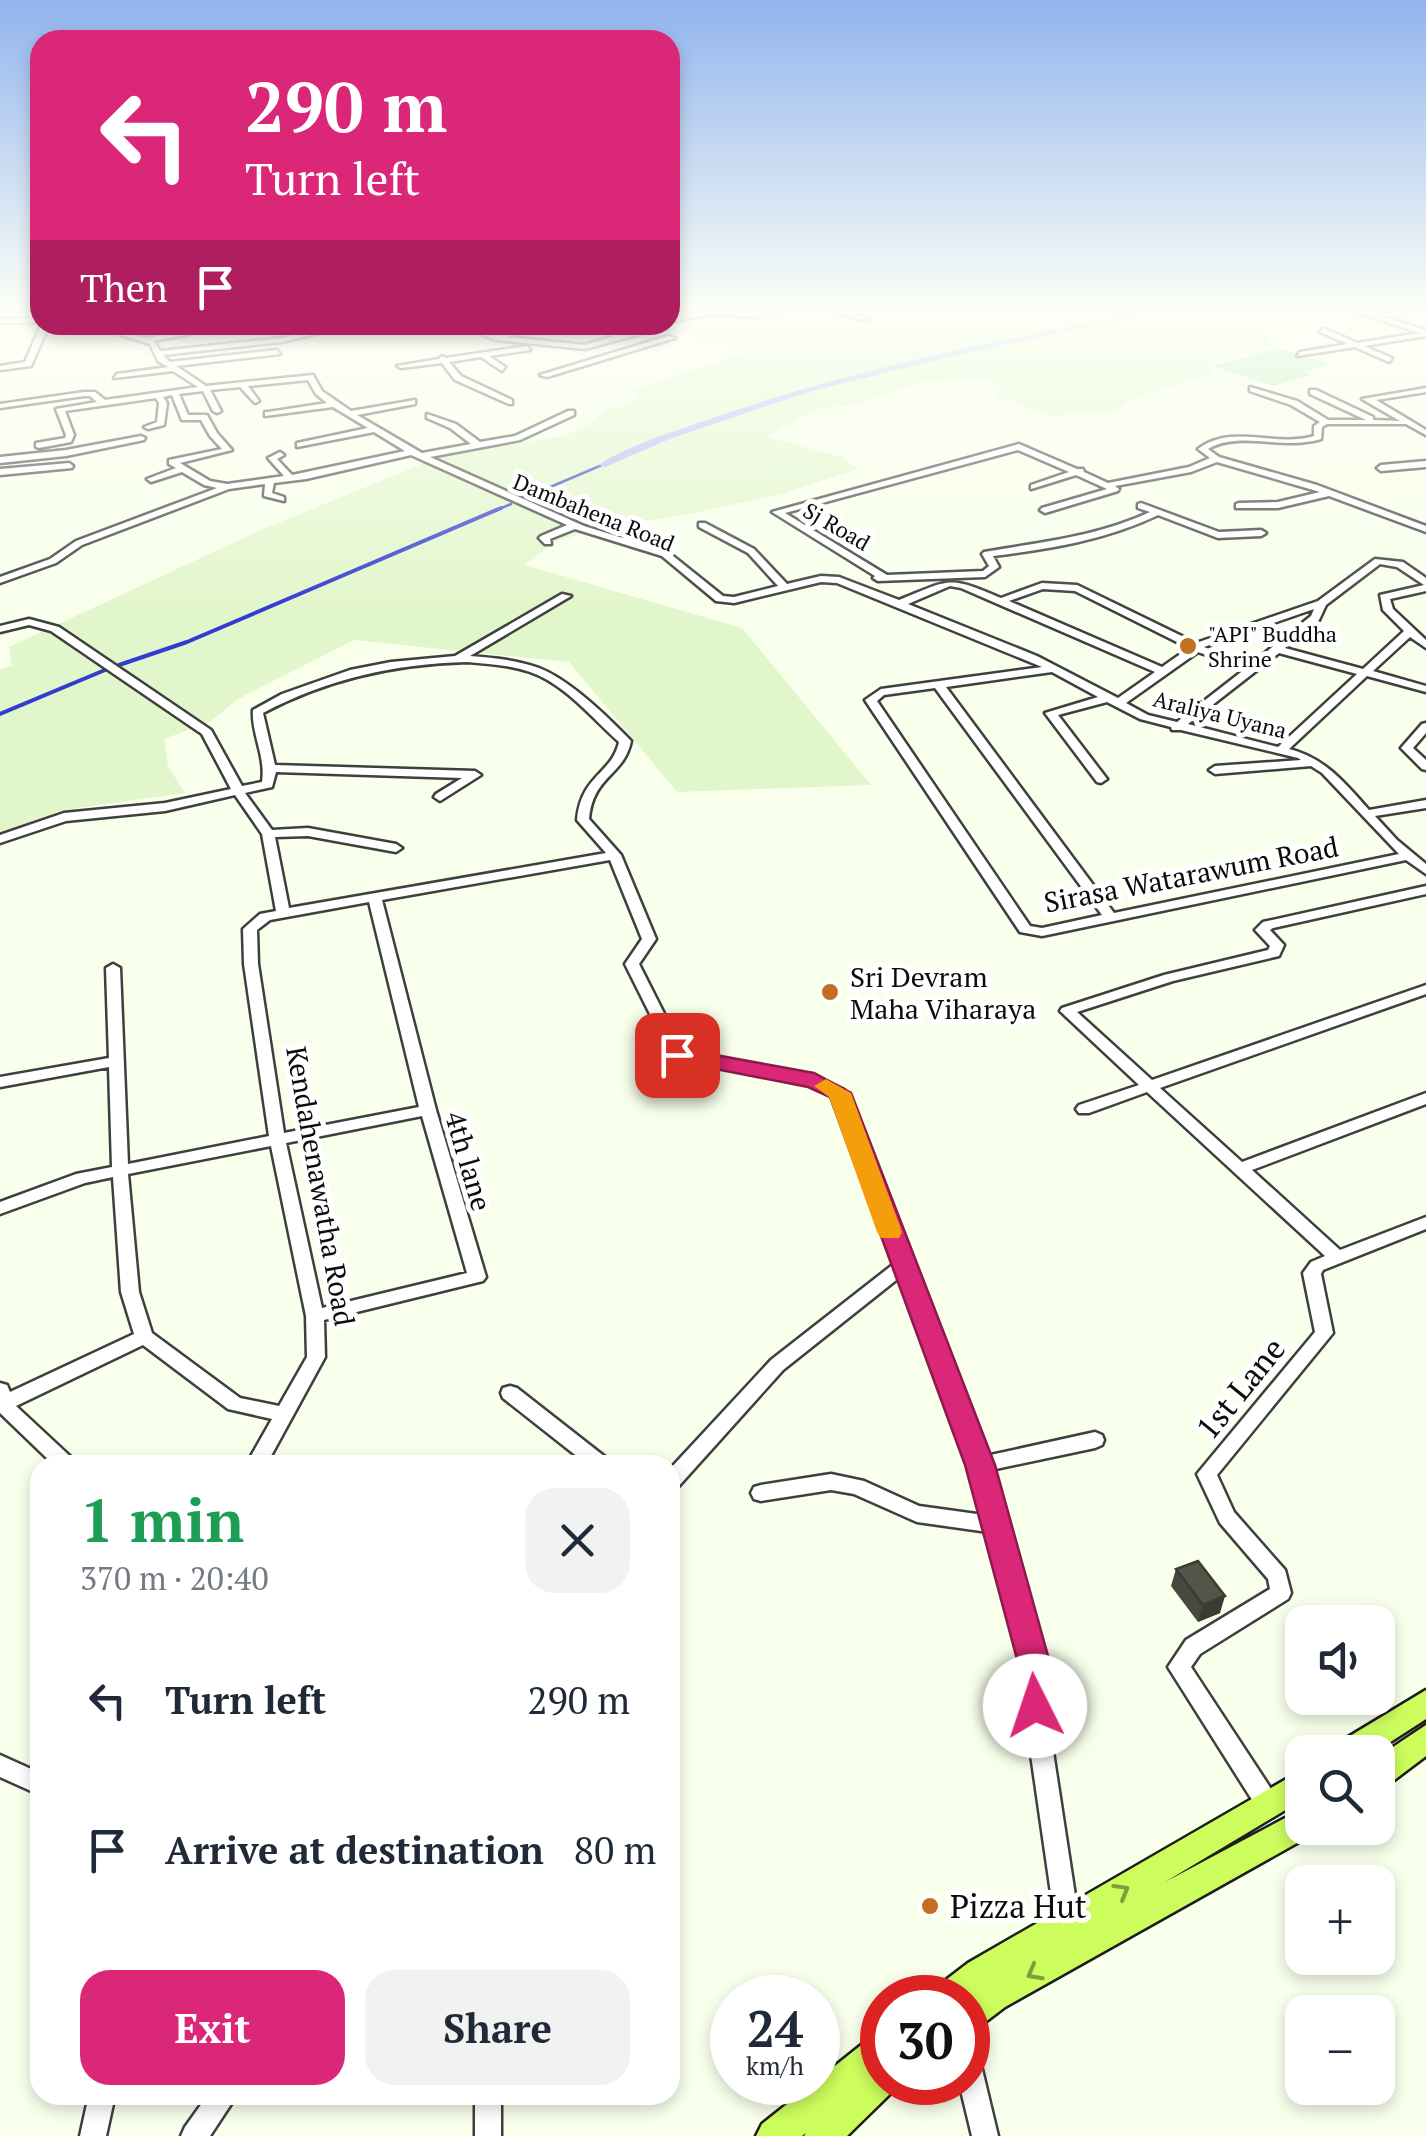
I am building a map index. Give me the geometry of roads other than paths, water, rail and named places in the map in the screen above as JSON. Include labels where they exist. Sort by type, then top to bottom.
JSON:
[{"type":"main road","points":[[1376,1735],[1426,1702]]},
{"type":"main road","points":[[1395,1762],[1426,1739]]},
{"type":"main road","points":[[990,1998],[1070,1937],[1285,1795]]},
{"type":"main road","points":[[979,1975],[1070,1937],[1285,1832]]},
{"type":"main road","points":[[774,2136],[860,2068]]},
{"type":"main road","points":[[822,2136],[860,2099]]},
{"type":"street","points":[[39,444],[68,440],[70,435],[60,411],[67,410]]},
{"type":"street","points":[[148,427],[161,423],[163,410]]},
{"type":"street","points":[[181,410],[184,418],[204,416],[213,434],[228,450],[173,459],[208,483],[227,488]]},
{"type":"street","points":[[268,414],[297,410]]},
{"type":"street","name":"Dambahena Road","points":[[342,410],[453,473],[576,525],[665,554],[710,591]]},
{"type":"street","points":[[348,414],[371,410]]},
{"type":"street","points":[[1304,410],[1326,422]]},
{"type":"street","points":[[1350,410],[1374,421]]},
{"type":"street","points":[[1393,410],[1402,422]]},
{"type":"street","points":[[425,455],[529,434],[571,413]]},
{"type":"street","points":[[430,416],[478,444]]},
{"type":"street","points":[[1426,433],[1402,422],[1326,422],[1318,426],[1318,438],[1302,443],[1250,438],[1206,445],[1202,449],[1216,459],[1328,493],[1426,529]]},
{"type":"street","points":[[300,444],[372,430]]},
{"type":"street","points":[[0,460],[66,453],[141,438]]},
{"type":"street","name":"Sj Road","points":[[885,578],[777,512],[1020,447],[1110,484]]},
{"type":"street","points":[[0,580],[53,561],[79,543],[227,488],[291,479],[412,452]]},
{"type":"street","points":[[280,455],[272,458],[291,479]]},
{"type":"street","points":[[1045,510],[1114,489],[1110,484],[1191,468],[1216,459]]},
{"type":"street","points":[[0,472],[68,466]]},
{"type":"street","points":[[1382,468],[1423,466]]},
{"type":"street","points":[[151,478],[182,468]]},
{"type":"street","points":[[1034,487],[1080,472]]},
{"type":"street","points":[[270,482],[267,494],[280,499]]},
{"type":"street","points":[[1238,506],[1278,504],[1328,493]]},
{"type":"street","points":[[1140,506],[1218,536],[1261,533]]},
{"type":"street","name":"Sj Road","points":[[710,591],[720,599],[734,600],[820,579],[985,574],[994,567],[987,554],[1066,544],[1128,528],[1158,512]]},
{"type":"street","points":[[702,524],[752,551],[784,588]]},
{"type":"street","points":[[548,542],[544,538],[576,525]]},
{"type":"street","points":[[1101,779],[1051,712],[1112,701],[1195,648],[1322,603],[1378,561],[1400,564],[1426,586]]},
{"type":"street","name":"Araliya Uyana","points":[[840,580],[1032,658],[1112,701],[1176,728],[1282,748],[1314,763],[1426,870]]},
{"type":"street","points":[[899,604],[949,583],[962,585],[1163,671]]},
{"type":"street","points":[[998,602],[1042,586],[1077,588],[1195,648],[1253,668]]},
{"type":"street","points":[[1426,586],[1384,597],[1388,610],[1426,644]]},
{"type":"street","points":[[458,658],[566,596]]},
{"type":"street","points":[[1176,728],[1315,618],[1322,603]]},
{"type":"street","points":[[0,629],[29,622],[55,629],[207,732],[239,792],[268,834],[283,914],[615,855]]},
{"type":"street","points":[[1282,748],[1410,631]]},
{"type":"street","points":[[1277,649],[1426,690]]},
{"type":"street","points":[[0,839],[64,817],[165,807],[268,784],[273,768],[258,729],[257,712],[316,683],[458,658],[544,675],[626,740],[620,758],[595,780],[583,800],[583,820],[615,855],[650,939],[632,964],[677,1055],[814,1080],[840,1093],[980,1465],[1037,1674],[1035,1706],[1070,1937]]},
{"type":"street","name":"Sirasa Watarawum Road","points":[[1052,669],[881,692],[871,700],[1024,929],[1042,932],[1409,856]]},
{"type":"street","points":[[938,684],[1111,918]]},
{"type":"street","points":[[1426,726],[1407,748],[1426,766]]},
{"type":"street","points":[[1216,770],[1314,763]]},
{"type":"street","points":[[273,768],[475,776],[440,797]]},
{"type":"street","points":[[1366,814],[1426,804]]},
{"type":"street","points":[[268,834],[308,832],[396,848]]},
{"type":"street","points":[[1426,890],[1268,925],[1262,930],[1277,946],[1274,953],[1169,978],[1067,1011],[1339,1259],[1426,1223]]},
{"type":"street","name":"4th lane","points":[[315,1316],[477,1277],[428,1110],[374,898]]},
{"type":"street","name":"Kendahenawatha Road","points":[[261,1455],[316,1356],[315,1316],[277,1139],[251,964],[250,928],[265,917],[283,914]]},
{"type":"street","points":[[113,968],[120,1170],[130,1292],[144,1337],[235,1404],[283,1414]]},
{"type":"street","points":[[1084,1109],[1426,989]]},
{"type":"street","points":[[0,1082],[118,1061]]},
{"type":"street","points":[[1238,1169],[1426,1098]]},
{"type":"street","points":[[0,1208],[82,1178],[428,1110]]},
{"type":"street","name":"1st Lane","points":[[1268,1806],[1178,1667],[1193,1647],[1281,1593],[1278,1576],[1227,1516],[1207,1474],[1324,1333],[1312,1273],[1317,1266],[1339,1259]]},
{"type":"street","points":[[680,1471],[777,1365],[902,1266]]},
{"type":"street","points":[[57,1455],[1,1400],[144,1337]]},
{"type":"street","points":[[510,1393],[589,1455]]},
{"type":"street","points":[[980,1465],[1095,1440]]},
{"type":"street","points":[[761,1493],[832,1482],[858,1487],[917,1514],[994,1525]]},
{"type":"street","points":[[0,1766],[30,1780]]},
{"type":"street","points":[[94,2136],[100,2105]]},
{"type":"street","points":[[194,2136],[217,2105]]},
{"type":"street","points":[[488,2105],[488,2136]]},
{"type":"street","points":[[978,2105],[985,2136]]},
{"type":"waterway","points":[[602,465],[745,410]]},
{"type":"waterway","points":[[522,499],[602,465]]},
{"type":"waterway","points":[[495,511],[511,504]]},
{"type":"waterway","points":[[119,665],[187,642],[501,508]]},
{"type":"waterway","points":[[0,714],[105,670]]},
{"type":"place","name":"\"API\" Buddha Shrine","points":[[1188,646]]},
{"type":"place","name":"Sri Devram Maha Viharaya","points":[[830,992]]},
{"type":"place","name":"Pizza Hut","points":[[930,1906]]}]
